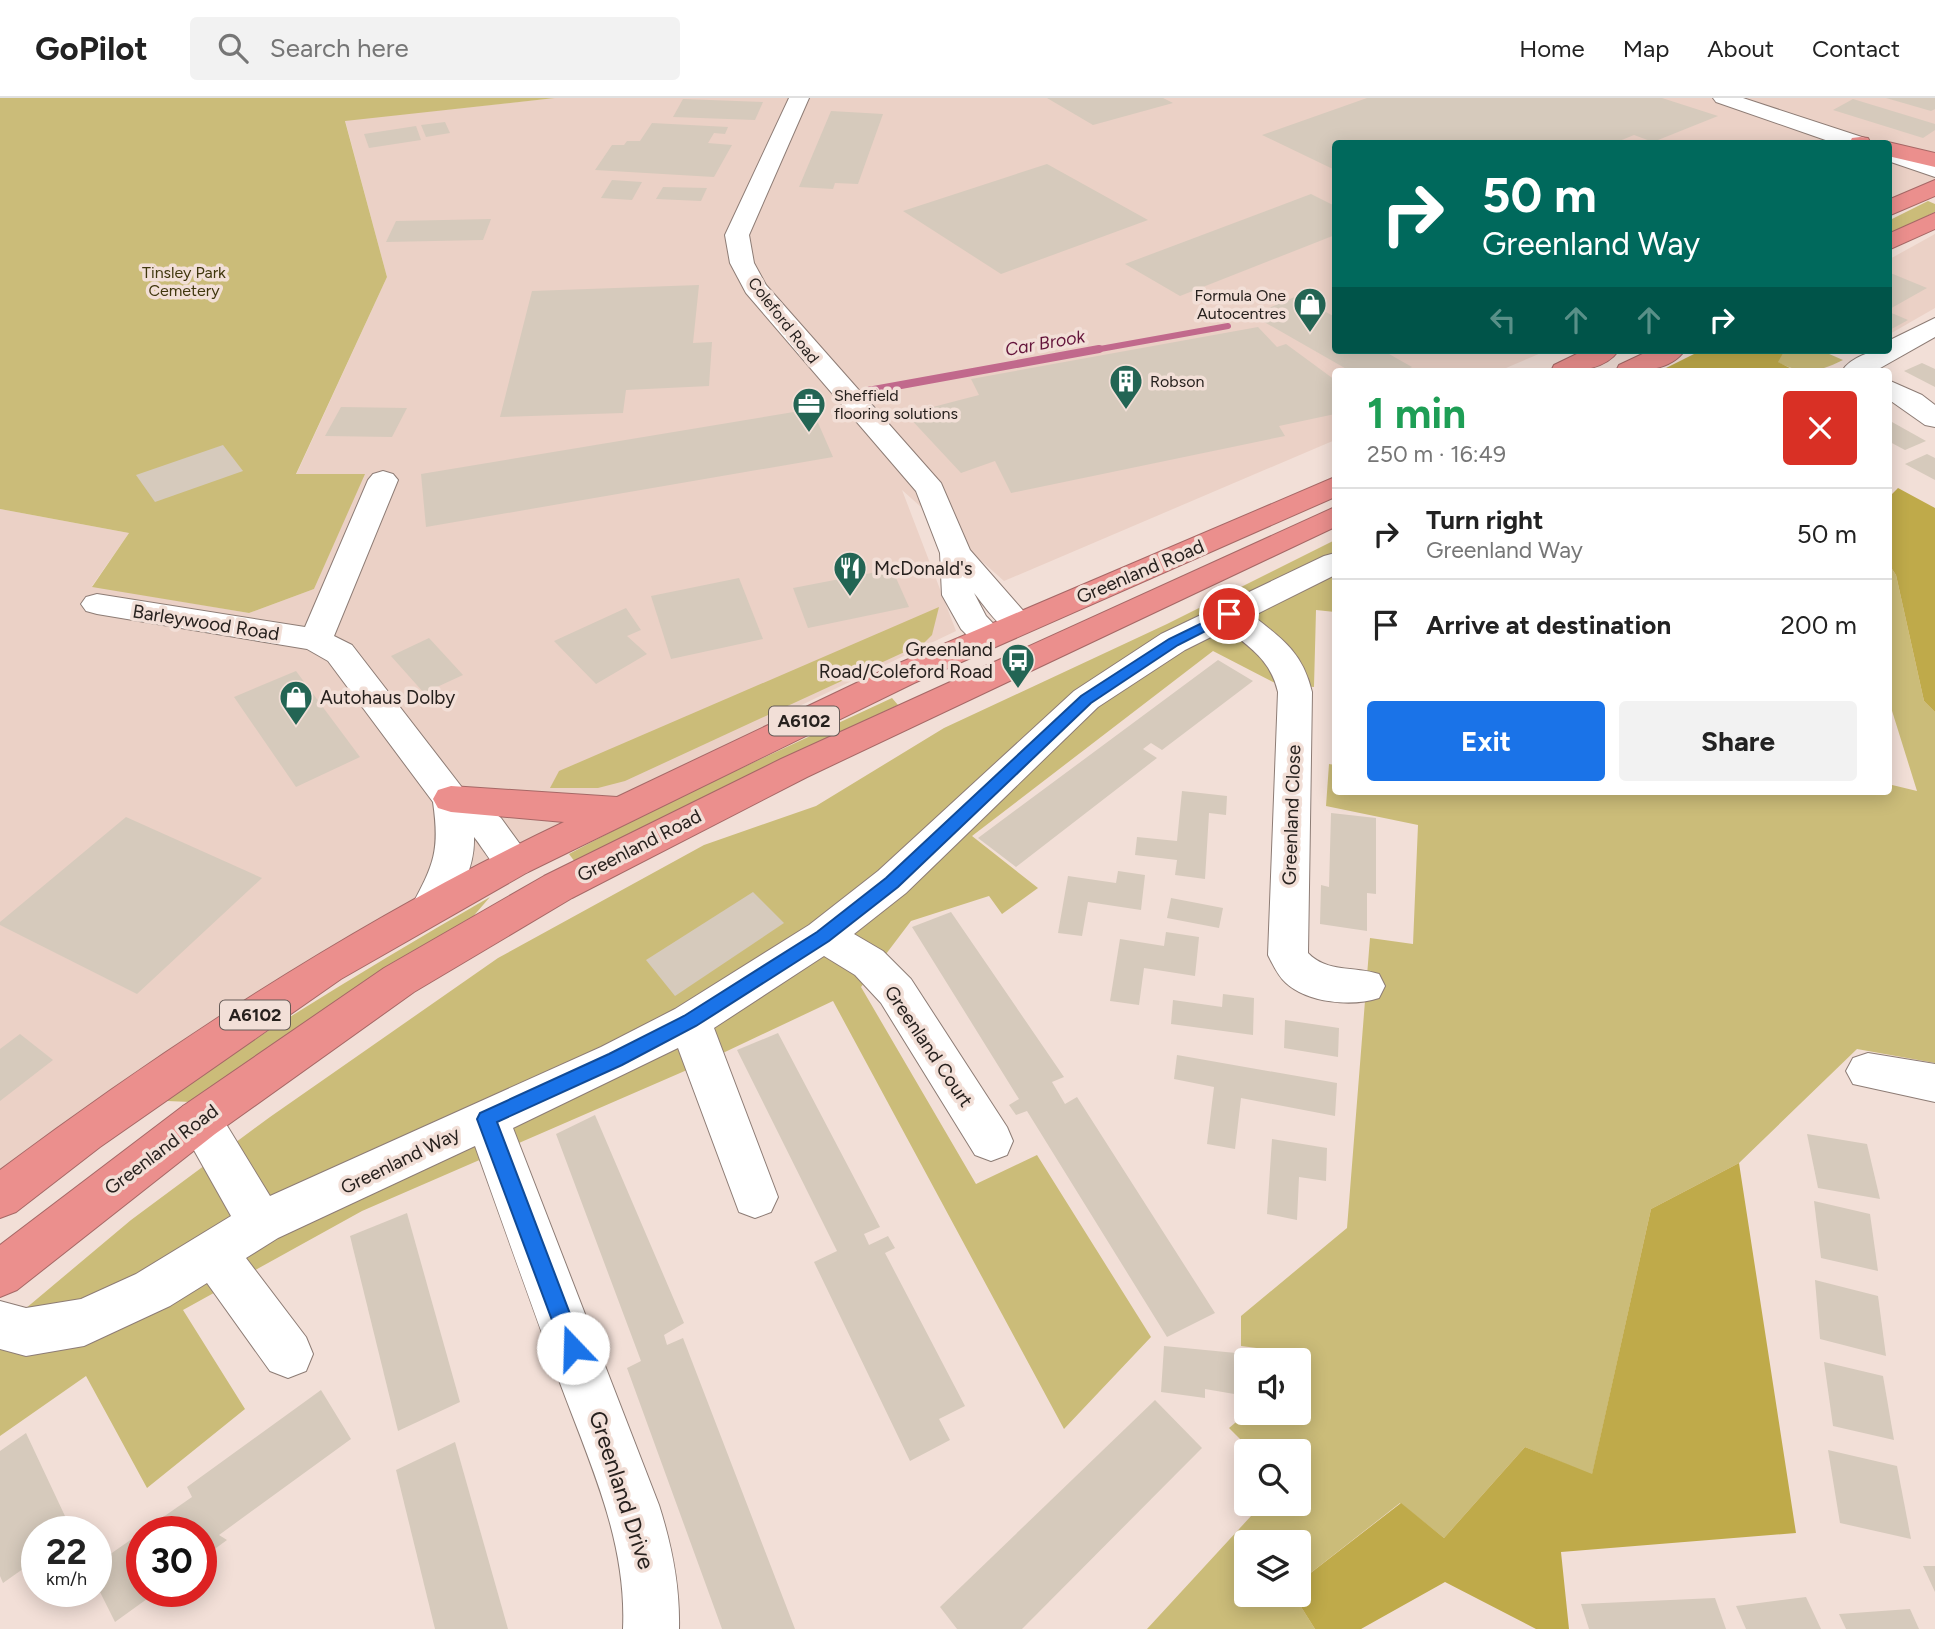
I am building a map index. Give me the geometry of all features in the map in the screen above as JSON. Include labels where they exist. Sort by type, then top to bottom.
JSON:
[{"type":"highway","points":[[1892,152],[1935,160]]},
{"type":"highway","points":[[1892,207],[1935,187]]},
{"type":"highway","points":[[1892,241],[1935,220]]},
{"type":"highway","points":[[1570,363],[1595,354]]},
{"type":"highway","points":[[1634,368],[1660,354]]},
{"type":"highway","name":"Greenland Road","points":[[0,1197],[84,1133],[327,967],[514,862],[791,727],[1003,630],[1332,487]]},
{"type":"highway","name":"Greenland Road","points":[[0,1274],[199,1120],[399,980],[576,877],[712,808],[1332,517]]},
{"type":"highway","points":[[1003,630],[1011,651],[1033,658]]},
{"type":"highway","points":[[451,799],[585,810],[621,809]]},
{"type":"highway","points":[[505,918],[514,889],[514,862]]},
{"type":"highway","points":[[84,1133],[129,1125],[199,1120]]},
{"type":"street","name":"Coleford Road","points":[[799,98],[737,235],[742,263],[755,288],[930,489],[956,553],[958,595],[973,622],[1003,630]]},
{"type":"street","points":[[1723,98],[1848,140]]},
{"type":"street","points":[[1892,153],[1935,170]]},
{"type":"street","points":[[1892,350],[1935,326]]},
{"type":"street","points":[[1861,368],[1886,354]]},
{"type":"street","points":[[1892,390],[1912,401],[1935,419]]},
{"type":"street","points":[[316,640],[383,480]]},
{"type":"street","name":"Greenland Way","points":[[0,1325],[26,1332],[84,1322],[153,1290],[261,1223],[616,1060],[690,1021],[823,936],[902,873],[1086,699],[1173,642],[1332,564]]},
{"type":"street","name":"Barleywood Road","points":[[97,604],[316,640],[340,653],[451,799],[488,828],[514,862]]},
{"type":"street","name":"Greenland Close","points":[[1229,614],[1265,642],[1290,669],[1295,692],[1288,955],[1296,970],[1311,980],[1364,986]]},
{"type":"street","points":[[430,907],[447,882],[456,858],[457,835],[451,799]]},
{"type":"street","name":"Greenland Court","points":[[823,936],[869,963],[896,991],[991,1141]]},
{"type":"street","points":[[690,1021],[755,1197]]},
{"type":"street","points":[[1868,1071],[1933,1092]]},
{"type":"street","name":"Greenland Drive","points":[[486,1119],[620,1474],[650,1563],[653,1614],[651,1629]]},
{"type":"street","points":[[199,1120],[261,1223]]},
{"type":"street","points":[[213,1253],[288,1354]]},
{"type":"shaded area","points":[[555,98],[1935,98],[1935,185],[1892,203],[1892,140],[1332,140],[1332,354],[1539,354],[1506,368],[1332,368],[1332,441],[1004,581],[902,490],[956,631],[791,710],[46,1155],[0,1195],[0,509],[129,533],[92,586],[249,613],[314,589],[364,474],[296,475],[387,277],[345,120]]},
{"type":"shaded area","points":[[1935,234],[1935,308],[1892,333],[1892,258]]},
{"type":"shaded area","points":[[1694,354],[1783,354],[1778,362],[1790,368],[1666,368]]},
{"type":"shaded area","points":[[1898,488],[1935,508],[1935,712],[1924,701],[1896,575],[1892,569],[1892,494]]},
{"type":"shaded area","points":[[1739,1163],[1796,1533],[1561,1552],[1569,1629],[1536,1629],[1445,1582],[1361,1629],[1315,1629],[1301,1607],[1311,1607],[1311,1573],[1401,1503],[1444,1538],[1525,1447],[1592,1474],[1651,1209]]},
{"type":"green space","name":"Tinsley Park Cemetery","points":[[0,98],[555,98],[345,121],[387,277],[296,474],[365,474],[314,589],[249,613],[92,587],[129,533],[0,509]]},
{"type":"green space","points":[[1928,201],[1935,204],[1935,212],[1892,233],[1892,219]]},
{"type":"green space","points":[[1782,354],[1829,354],[1843,360],[1825,368],[1792,368],[1777,362]]},
{"type":"green space","points":[[1332,542],[1332,612],[1316,610],[1314,687],[1277,684],[1213,651],[972,836],[1038,888],[1002,914],[989,896],[911,921],[861,987],[976,1184],[1037,1155],[1151,1337],[1064,1429],[833,1001],[687,1070],[362,1211],[183,1310],[245,1409],[147,1488],[86,1376],[0,1436],[0,1330],[131,1220],[270,1117],[498,958],[704,845],[816,806],[944,728],[1167,624]]},
{"type":"green space","points":[[1892,569],[1896,575],[1924,701],[1935,712],[1935,1063],[1857,1049],[1739,1163],[1651,1209],[1592,1475],[1525,1447],[1444,1538],[1400,1503],[1311,1573],[1311,1530],[1238,1530],[1251,1516],[1311,1516],[1311,1439],[1240,1439],[1229,1428],[1234,1424],[1311,1425],[1311,1348],[1241,1346],[1241,1316],[1347,1228],[1370,938],[1413,944],[1418,825],[1326,806],[1329,764],[1332,764],[1332,795],[1892,795],[1892,785],[1917,791],[1892,711]]},
{"type":"green space","points":[[939,607],[932,635],[924,643],[625,781],[598,788],[550,788],[559,771]]},
{"type":"green space","points":[[892,698],[898,705],[575,862],[569,854],[660,806]]},
{"type":"green space","points":[[490,897],[470,920],[191,1102],[167,1101],[173,1094],[290,1017]]},
{"type":"green space","points":[[1234,1534],[1234,1607],[1301,1607],[1315,1629],[1147,1629]]},
{"type":"building","points":[[1047,98],[1163,98],[1173,103],[1093,125]]},
{"type":"building","points":[[1367,98],[1662,98],[1718,116],[1658,140],[1648,140],[1634,135],[1622,140],[1332,140],[1332,169],[1262,135]]},
{"type":"building","points":[[1886,98],[1935,98],[1935,109],[1931,111]]},
{"type":"building","points":[[683,99],[763,102],[755,120],[673,117]]},
{"type":"building","points":[[1853,99],[1935,124],[1935,130],[1923,138],[1833,110]]},
{"type":"building","points":[[831,111],[883,114],[858,184],[835,183],[833,189],[799,187]]},
{"type":"building","points":[[445,122],[450,133],[426,137],[421,125]]},
{"type":"building","points":[[652,123],[728,127],[725,134],[714,133],[708,143],[732,145],[714,177],[595,170],[612,145],[640,141]]},
{"type":"building","points":[[416,126],[421,140],[369,148],[364,134]]},
{"type":"building","points":[[1047,164],[1148,220],[1001,274],[903,211]]},
{"type":"building","points":[[612,180],[642,182],[632,200],[601,198]]},
{"type":"building","points":[[663,187],[707,188],[701,201],[656,199]]},
{"type":"building","points":[[1311,194],[1332,204],[1332,236],[1180,296],[1125,264]]},
{"type":"building","points":[[491,219],[483,240],[386,242],[396,221]]},
{"type":"building","points":[[1892,274],[1927,288],[1892,308]]},
{"type":"building","points":[[699,285],[693,343],[712,342],[709,386],[626,390],[623,413],[500,417],[532,291]]},
{"type":"building","name":"Formula One Autocentres","points":[[1297,296],[1332,315],[1332,354],[1389,354],[1412,367],[1345,368],[1252,315]]},
{"type":"building","points":[[1892,313],[1908,320],[1892,329]]},
{"type":"building","name":"Robson","points":[[1258,327],[1277,347],[1286,344],[1332,378],[1332,415],[1279,426],[1285,436],[1011,493],[995,461],[961,473],[906,414],[979,395],[971,379]]},
{"type":"building","points":[[1922,363],[1935,369],[1935,387],[1904,371]]},
{"type":"building","points":[[341,407],[407,408],[392,437],[325,436]]},
{"type":"building","points":[[812,409],[833,457],[426,527],[421,474]]},
{"type":"building","points":[[1892,422],[1926,441],[1905,450],[1892,443]]},
{"type":"building","points":[[223,445],[243,471],[155,502],[136,475]]},
{"type":"building","points":[[1927,454],[1935,458],[1935,480],[1905,464]]},
{"type":"building","name":"McDonald's","points":[[892,569],[909,607],[808,628],[793,588]]},
{"type":"building","points":[[739,578],[763,639],[671,659],[651,596]]},
{"type":"building","points":[[626,608],[641,630],[627,636],[647,654],[596,684],[554,641]]},
{"type":"building","points":[[429,638],[463,675],[424,693],[391,656]]},
{"type":"building","points":[[1218,660],[1253,681],[1162,750],[1151,743],[1143,749],[1157,758],[1016,867],[978,838]]},
{"type":"building","name":"Autohaus Dolby","points":[[296,671],[360,757],[296,787],[234,697]]},
{"type":"building","points":[[1182,791],[1227,796],[1226,815],[1209,813],[1205,879],[1175,875],[1177,860],[1135,855],[1137,837],[1177,841]]},
{"type":"building","points":[[1331,813],[1376,818],[1376,894],[1367,893],[1367,931],[1320,924],[1321,885],[1329,887]]},
{"type":"building","points":[[126,817],[262,878],[137,994],[0,925],[0,922]]},
{"type":"building","points":[[1118,871],[1145,875],[1141,910],[1088,902],[1082,936],[1058,933],[1068,876],[1116,883]]},
{"type":"building","points":[[753,892],[784,923],[675,996],[646,960]]},
{"type":"building","points":[[1171,898],[1223,908],[1219,928],[1167,918]]},
{"type":"building","points":[[951,912],[1064,1077],[1052,1082],[1065,1104],[1077,1097],[1215,1313],[1167,1337],[1027,1111],[1016,1115],[1009,1105],[1019,1099],[912,927]]},
{"type":"building","points":[[1166,932],[1199,937],[1195,976],[1144,968],[1139,1005],[1110,1001],[1120,939],[1164,946]]},
{"type":"building","points":[[1223,994],[1254,998],[1253,1035],[1171,1024],[1173,1000],[1222,1007]]},
{"type":"building","points":[[1285,1020],[1339,1028],[1338,1057],[1284,1048]]},
{"type":"building","points":[[778,1033],[880,1227],[864,1234],[869,1245],[888,1236],[895,1248],[885,1253],[965,1406],[939,1419],[950,1440],[910,1461],[814,1262],[837,1251],[737,1050]]},
{"type":"building","points":[[20,1034],[53,1060],[0,1101],[0,1049]]},
{"type":"building","points":[[1177,1055],[1337,1083],[1335,1116],[1241,1098],[1235,1149],[1207,1144],[1214,1087],[1174,1079]]},
{"type":"building","points":[[595,1115],[684,1323],[664,1335],[667,1345],[683,1338],[795,1629],[722,1629],[627,1368],[641,1361],[556,1134]]},
{"type":"building","points":[[1807,1134],[1867,1144],[1880,1199],[1818,1188]]},
{"type":"building","points":[[1272,1139],[1327,1148],[1326,1181],[1299,1177],[1297,1220],[1267,1214]]},
{"type":"building","points":[[1814,1201],[1870,1214],[1878,1271],[1821,1258]]},
{"type":"building","points":[[407,1213],[460,1402],[398,1431],[350,1236]]},
{"type":"building","points":[[1815,1280],[1878,1296],[1886,1356],[1820,1339]]},
{"type":"building","points":[[1164,1346],[1234,1353],[1234,1394],[1205,1389],[1205,1398],[1161,1392]]},
{"type":"building","points":[[1824,1362],[1883,1376],[1894,1440],[1833,1426]]},
{"type":"building","points":[[321,1390],[351,1439],[219,1535],[227,1540],[217,1547],[217,1516],[165,1516],[192,1497],[187,1487]]},
{"type":"building","points":[[1155,1400],[1202,1448],[1022,1629],[957,1629],[940,1607]]},
{"type":"building","points":[[26,1433],[65,1516],[21,1516],[21,1570],[3,1583],[0,1576],[0,1451]]},
{"type":"building","points":[[455,1442],[508,1629],[435,1629],[396,1470]]},
{"type":"building","points":[[1828,1450],[1897,1466],[1911,1539],[1840,1523]]},
{"type":"building","points":[[126,1543],[126,1607],[136,1607],[115,1622],[108,1607],[112,1607],[112,1553]]},
{"type":"building","points":[[1923,1566],[1935,1566],[1935,1592]]},
{"type":"building","points":[[1806,1597],[1821,1629],[1746,1629],[1736,1606]]},
{"type":"building","points":[[1715,1598],[1726,1629],[1589,1629],[1581,1604]]},
{"type":"building","points":[[1910,1609],[1919,1629],[1846,1629],[1839,1614]]},
{"type":"waterway","name":"Car Brook","points":[[1089,351],[1228,326]]},
{"type":"waterway","name":"Car Brook","points":[[868,391],[1099,349]]},
{"type":"place","name":"Formula One Autocentres","points":[[1310,334]]},
{"type":"place","name":"Robson","points":[[1126,411]]},
{"type":"place","name":"Sheffield flooring solutions","points":[[809,434]]},
{"type":"place","name":"McDonald's","points":[[850,598]]},
{"type":"place","name":"Greenland Road/Coleford Road","points":[[1018,690]]},
{"type":"place","name":"Autohaus Dolby","points":[[296,727]]},
{"type":"route","points":[[573,1348],[486,1119],[616,1060],[690,1021],[823,936],[892,882],[1086,699],[1173,642],[1229,614]]}]
